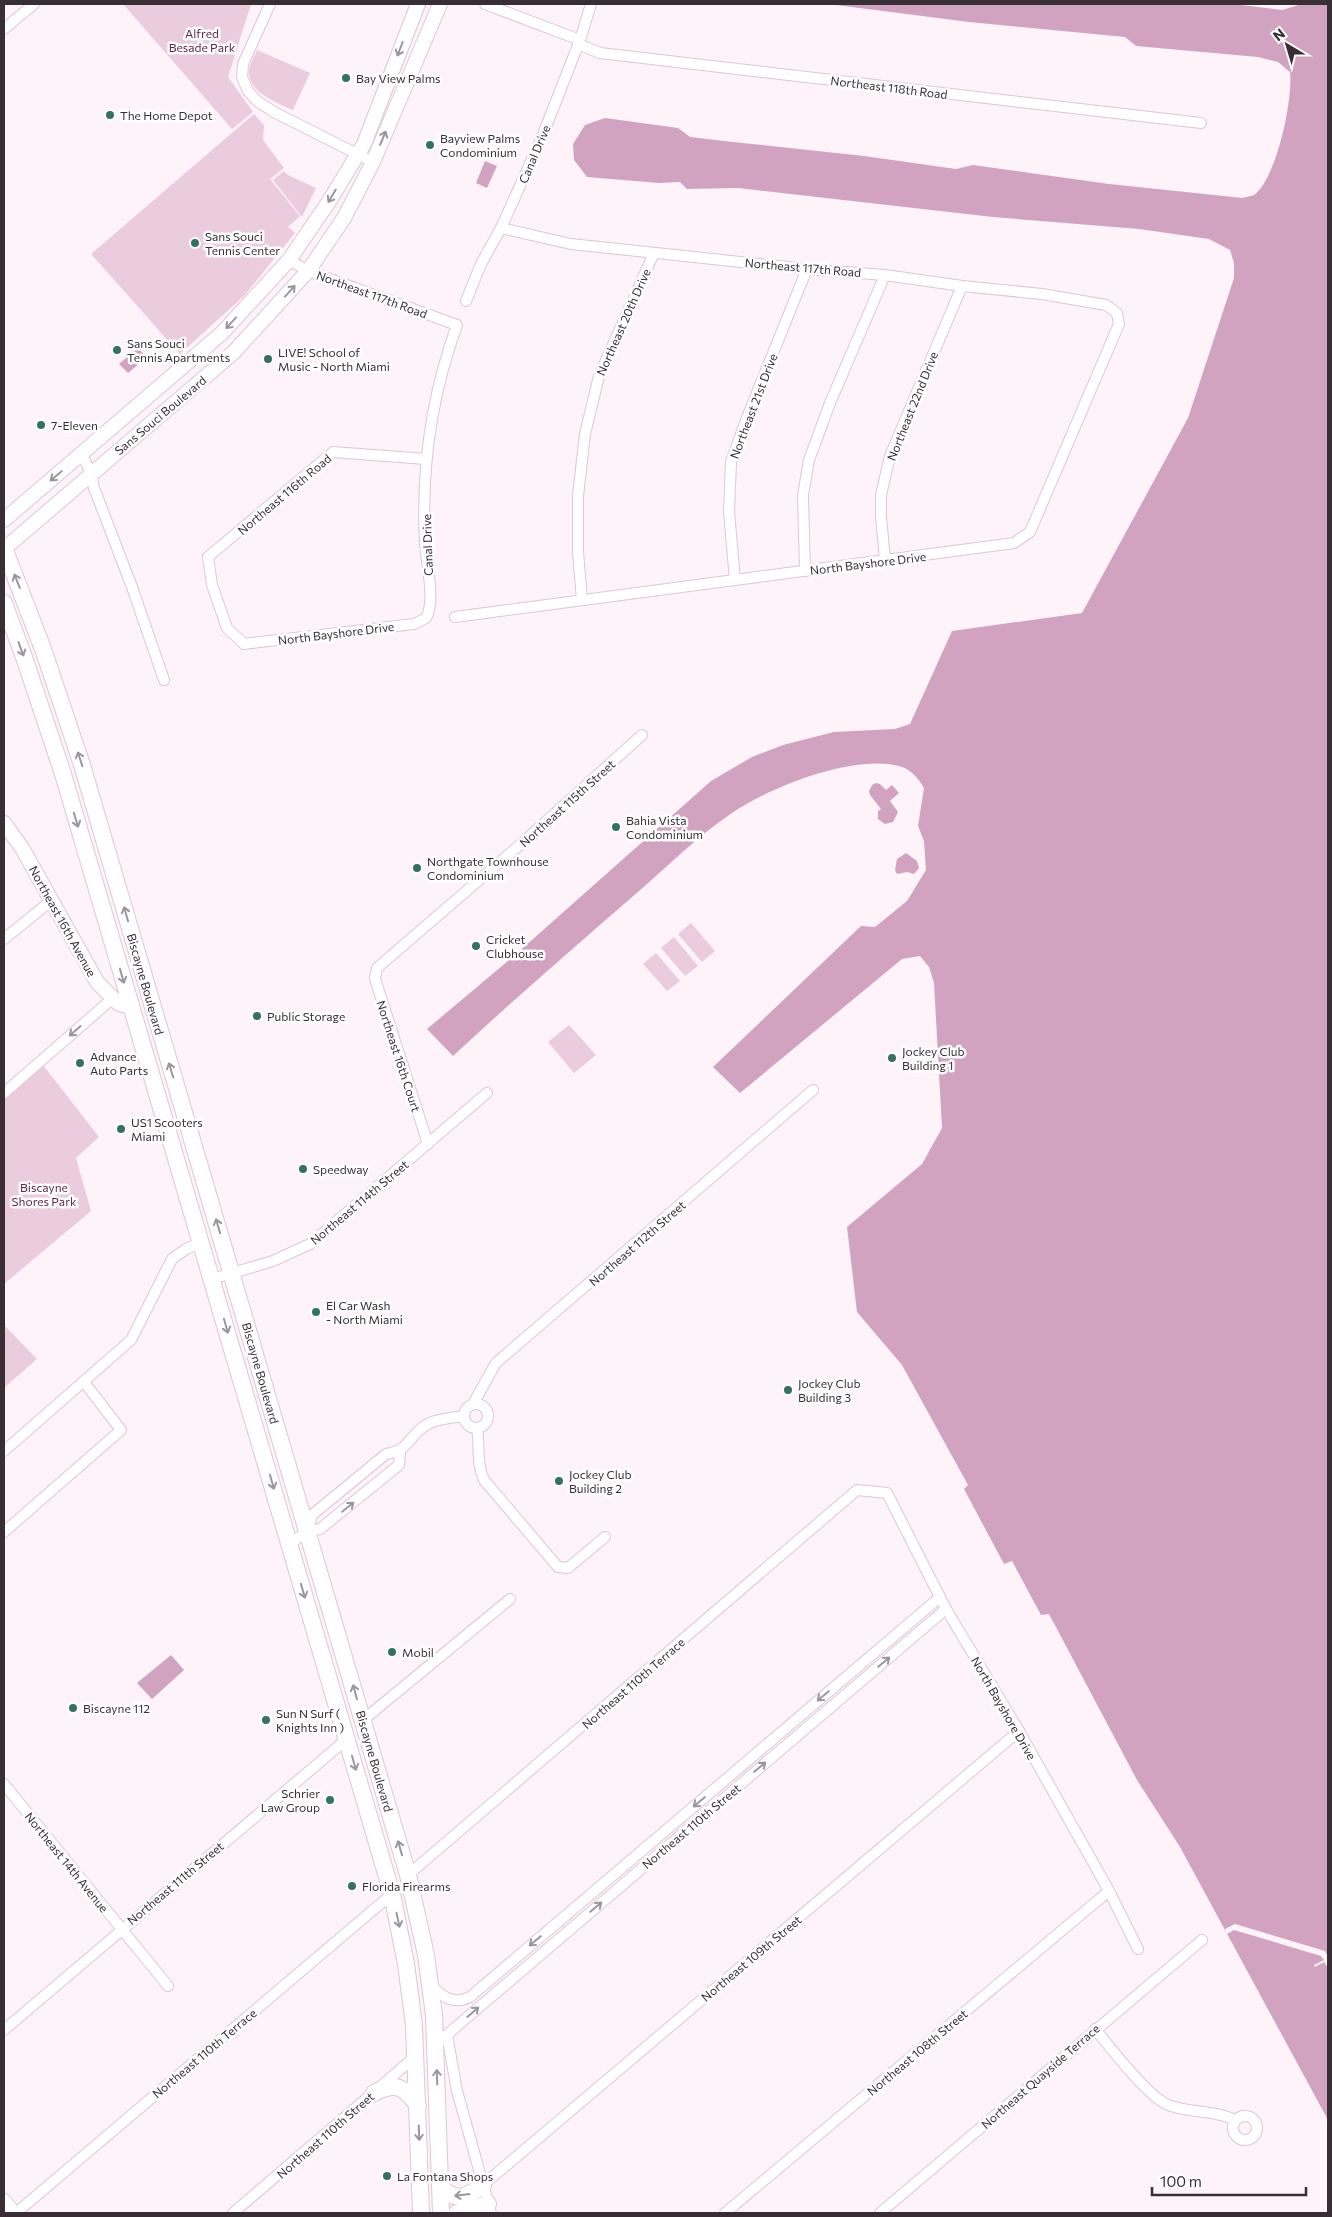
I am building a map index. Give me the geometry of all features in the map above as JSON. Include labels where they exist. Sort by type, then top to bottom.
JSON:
[{"type":"main road","name":"Biscayne Boulevard","points":[[4,548],[43,649],[82,765],[408,1875],[441,2039],[441,2213]]},
{"type":"main road","name":"Biscayne Boulevard","points":[[4,603],[51,735],[392,1894],[409,1977],[416,2056],[421,2213]]},
{"type":"main road","points":[[132,1007],[145,1011],[158,1025]]},
{"type":"main road","points":[[374,2093],[386,2087],[397,2087],[405,2090],[418,2106]]},
{"type":"main road","points":[[440,2187],[452,2196],[466,2197],[483,2185]]},
{"type":"main road","points":[[457,2213],[490,2209]]},
{"type":"street","points":[[4,29],[34,4]]},
{"type":"street","points":[[270,4],[243,64],[244,84],[253,97],[274,112],[373,162]]},
{"type":"street","name":"Sans Souci Boulevard","points":[[4,520],[222,334],[290,260],[364,144],[418,4]]},
{"type":"street","name":"Sans Souci Boulevard","points":[[4,548],[233,353],[308,271],[344,218],[373,162],[440,4]]},
{"type":"street","name":"Northeast 118th Road","points":[[485,4],[579,42],[600,53],[1201,123]]},
{"type":"street","name":"Canal Drive","points":[[466,301],[481,264],[501,228],[542,137],[579,42],[591,4]]},
{"type":"street","name":"Northeast 117th Road","points":[[501,228],[571,244],[807,269],[885,275],[962,286],[1042,294],[1106,305]]},
{"type":"street","name":"Northeast 20th Drive","points":[[582,600],[578,552],[578,496],[584,434],[599,376],[654,253]]},
{"type":"street","name":"Northeast 117th Road","points":[[290,260],[308,271],[457,325]]},
{"type":"street","name":"Northeast 21st Drive","points":[[735,580],[729,512],[731,462],[807,269]]},
{"type":"street","points":[[805,571],[803,495],[808,460],[830,403],[885,275]]},
{"type":"street","name":"Northeast 22nd Drive","points":[[885,560],[880,517],[881,495],[890,456],[962,286]]},
{"type":"street","name":"North Bayshore Drive","points":[[454,617],[1014,544],[1030,532],[1115,336],[1119,324],[1117,313],[1106,305]]},
{"type":"street","name":"Canal Drive","points":[[426,618],[430,607],[425,542],[426,459],[436,393],[444,359],[457,325]]},
{"type":"street","name":"Northeast 116th Road","points":[[244,644],[227,628],[212,585],[208,557],[333,452],[426,459]]},
{"type":"street","points":[[82,454],[91,474],[94,488],[132,587],[164,680]]},
{"type":"street","name":"North Bayshore Drive","points":[[244,644],[414,624],[426,618]]},
{"type":"street","name":"Northeast 115th Street","points":[[377,968],[529,837],[642,735]]},
{"type":"street","name":"Northeast 16th Avenue","points":[[4,823],[22,848],[97,982],[119,1004],[132,1007]]},
{"type":"street","points":[[4,939],[51,901]]},
{"type":"street","name":"Northeast 16th Court","points":[[377,968],[375,978],[377,985],[428,1144]]},
{"type":"street","points":[[4,1093],[112,999]]},
{"type":"street","name":"Northeast 112th Street","points":[[473,1404],[496,1363],[813,1090]]},
{"type":"street","name":"Northeast 114th Street","points":[[212,1279],[289,1255],[310,1244],[487,1093]]},
{"type":"street","points":[[4,1451],[131,1340],[172,1259],[186,1249],[202,1243]]},
{"type":"street","points":[[4,1532],[121,1430],[84,1382]]},
{"type":"street","points":[[473,1404],[481,1405],[488,1414],[487,1422],[477,1428],[466,1424],[464,1416],[466,1409],[473,1404]]},
{"type":"street","points":[[290,1544],[307,1531],[320,1529],[399,1465],[400,1452],[423,1427],[438,1420],[464,1416]]},
{"type":"street","points":[[477,1428],[480,1444],[479,1466],[484,1480],[558,1567],[568,1568],[605,1536]]},
{"type":"street","points":[[307,1531],[312,1516],[386,1454],[400,1452]]},
{"type":"street","points":[[367,1470],[377,1484]]},
{"type":"street","name":"North Bayshore Drive","points":[[857,1490],[887,1493],[946,1609],[1019,1731],[1109,1892],[1138,1949]]},
{"type":"street","name":"Northeast 110th Terrace","points":[[408,1875],[857,1490]]},
{"type":"street","name":"Northeast 110th Street","points":[[430,1984],[443,1997],[452,2001],[461,2002],[470,1997],[940,1597]]},
{"type":"street","points":[[362,1721],[510,1599]]},
{"type":"street","name":"Northeast 110th Street","points":[[441,2039],[946,1609]]},
{"type":"street","name":"Northeast 109th Street","points":[[483,2185],[1019,1731]]},
{"type":"street","name":"Northeast 111th Street","points":[[4,2030],[347,1738]]},
{"type":"street","name":"Northeast 14th Avenue","points":[[4,1784],[65,1858],[120,1930],[168,1986]]},
{"type":"street","name":"Northeast 108th Street","points":[[724,2213],[1109,1892]]},
{"type":"street","name":"Northeast 110th Terrace","points":[[15,2213],[392,1894]]},
{"type":"street","name":"Northeast Quayside Terrace","points":[[880,2213],[1202,1940]]},
{"type":"street","points":[[1095,2029],[1156,2099],[1170,2106],[1226,2116],[1235,2120]]},
{"type":"street","points":[[441,2039],[458,2091],[490,2209]]},
{"type":"street","name":"Northeast 110th Street","points":[[234,2213],[416,2056]]},
{"type":"street","points":[[4,2201],[15,2213]]},
{"type":"green space","name":"Alfred Besade Park","points":[[123,4],[251,4],[228,77],[253,112],[232,129]]},
{"type":"green space","points":[[257,50],[310,73],[293,110],[264,95],[252,84],[249,69]]},
{"type":"green space","name":"Sans Souci Tennis Center","points":[[254,114],[264,125],[263,140],[284,168],[270,179],[300,216],[288,227],[295,233],[244,296],[180,354],[91,254]]},
{"type":"green space","points":[[284,171],[288,175],[316,188],[302,217],[273,180]]},
{"type":"green space","points":[[691,923],[715,951],[702,962],[678,934]]},
{"type":"green space","points":[[674,937],[698,966],[685,976],[661,948]]},
{"type":"green space","points":[[656,953],[680,981],[667,991],[643,964]]},
{"type":"green space","points":[[569,1025],[596,1055],[574,1073],[548,1042]]},
{"type":"green space","name":"Biscayne Shores Park","points":[[43,1065],[99,1137],[76,1158],[91,1211],[4,1284],[4,1100]]},
{"type":"green space","points":[[4,1325],[37,1359],[4,1388]]},
{"type":"shaded area","points":[[828,4],[1233,4],[1282,10],[1302,4],[1328,4],[1328,2120],[1180,1847],[1137,1780],[1049,1614],[1041,1615],[1012,1561],[1004,1564],[964,1489],[968,1485],[902,1365],[857,1312],[847,1227],[922,1164],[942,1128],[934,983],[929,967],[920,956],[902,959],[740,1093],[713,1067],[861,926],[875,927],[907,901],[926,870],[924,841],[918,826],[924,788],[917,777],[907,769],[899,766],[880,764],[859,765],[812,775],[748,803],[719,822],[693,843],[453,1056],[427,1029],[515,955],[711,781],[752,757],[783,745],[834,732],[895,729],[910,724],[952,631],[1082,613],[1188,418],[1234,278],[1234,263],[1230,250],[1209,239],[1139,229],[993,217],[738,188],[687,189],[680,182],[659,183],[587,177],[574,160],[573,144],[585,125],[605,118],[678,128],[690,137],[864,156],[956,169],[973,165],[1109,184],[1243,198],[1254,195],[1262,186],[1276,156],[1282,137],[1289,100],[1290,72],[1278,62],[1258,57],[1136,46],[1125,37],[969,22]]},
{"type":"shaded area","points":[[485,161],[497,166],[487,188],[476,183]]},
{"type":"shaded area","points":[[138,348],[147,357],[128,373],[119,364]]},
{"type":"shaded area","points":[[876,783],[886,790],[892,785],[899,793],[890,801],[898,812],[893,822],[885,824],[878,819],[878,811],[881,809],[869,791],[872,785]]},
{"type":"shaded area","points":[[906,853],[917,861],[919,868],[914,874],[907,872],[897,874],[895,870],[897,859]]},
{"type":"shaded area","points":[[171,1655],[184,1670],[152,1699],[137,1683]]},
{"type":"pier","points":[[1235,1924],[1325,1951],[1328,1957],[1328,1968],[1324,1962],[1315,1967],[1314,1965],[1324,1960],[1321,1956],[1234,1930],[1227,1934],[1225,1929]]},
{"type":"place","name":"Bay View Palms","points":[[346,78]]},
{"type":"place","name":"The Home Depot","points":[[110,115]]},
{"type":"place","name":"Bayview Palms Condominium","points":[[430,145]]},
{"type":"place","name":"Sans Souci Tennis Center","points":[[195,243]]},
{"type":"place","name":"Sans Souci Tennis Apartments","points":[[117,350]]},
{"type":"place","name":"LIVE! School of Music - North Miami","points":[[268,359]]},
{"type":"place","name":"7-Eleven","points":[[41,425]]},
{"type":"place","name":"Bahia Vista Condominium","points":[[616,827]]},
{"type":"place","name":"Northgate Townhouse Condominium","points":[[417,868]]},
{"type":"place","name":"Cricket Clubhouse","points":[[476,946]]},
{"type":"place","name":"Public Storage","points":[[257,1016]]},
{"type":"place","name":"Jockey Club Building 1","points":[[892,1058]]},
{"type":"place","name":"Advance Auto Parts","points":[[80,1063]]},
{"type":"place","name":"US1 Scooters Miami","points":[[121,1129]]},
{"type":"place","name":"Speedway","points":[[303,1169]]},
{"type":"place","name":"El Car Wash - North Miami","points":[[316,1312]]},
{"type":"place","name":"Jockey Club Building 3","points":[[788,1390]]},
{"type":"place","name":"Jockey Club Building 2","points":[[559,1481]]},
{"type":"place","name":"Mobil","points":[[392,1652]]},
{"type":"place","name":"Biscayne 112","points":[[73,1708]]},
{"type":"place","name":"Sun N Surf ( Knights Inn )","points":[[266,1720]]},
{"type":"place","name":"Schrier Law Group","points":[[330,1800]]},
{"type":"place","name":"Florida Firearms","points":[[352,1886]]},
{"type":"place","name":"La Fontana Shops","points":[[387,2176]]}]
